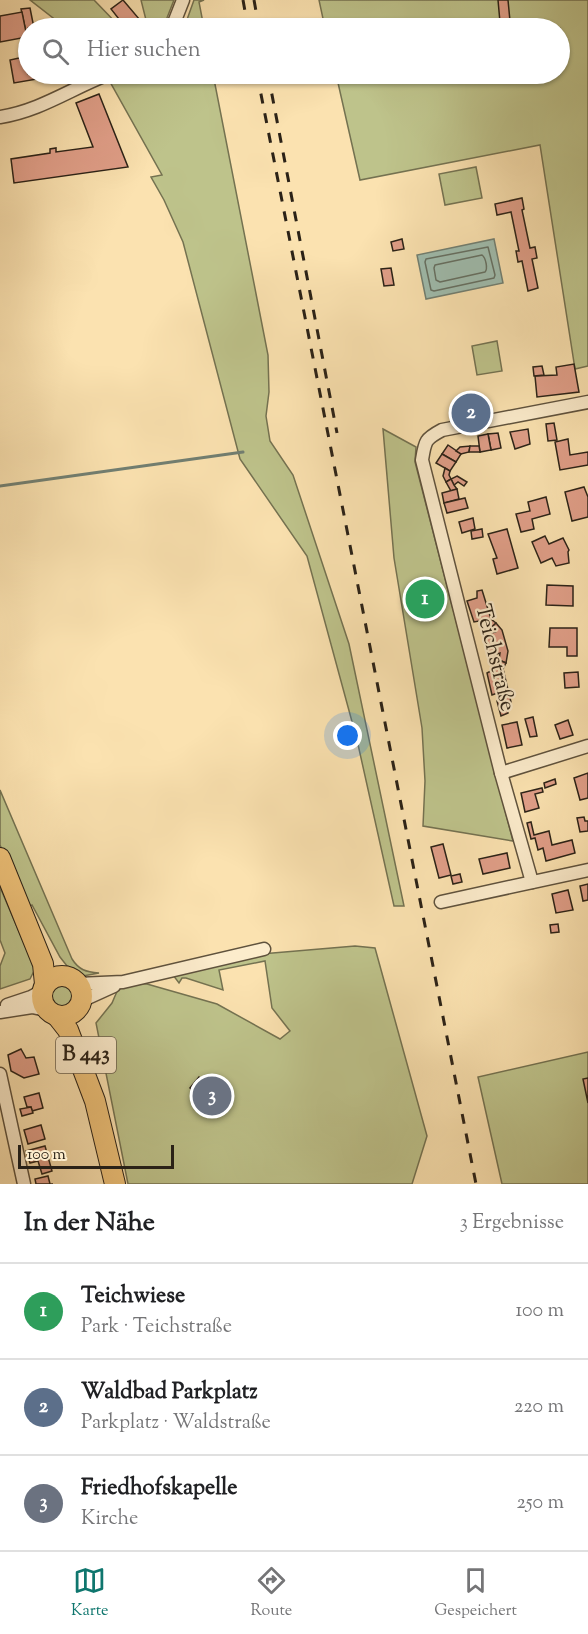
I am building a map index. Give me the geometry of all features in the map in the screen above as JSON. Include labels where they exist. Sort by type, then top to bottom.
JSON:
[{"type":"main road","name":"B 443","points":[[0,858],[43,964],[48,1000],[68,1030],[95,1101]]},
{"type":"main road","name":"B 443","points":[[18,899],[52,963],[75,992],[75,1018],[88,1062],[115,1184]]},
{"type":"main road","points":[[56,976],[75,992],[68,1015],[48,1000],[56,976]]},
{"type":"street","points":[[176,18],[183,0]]},
{"type":"street","points":[[0,117],[39,106],[84,84]]},
{"type":"street","name":"Teichstraße","points":[[532,882],[501,773],[422,460],[424,442],[442,430],[588,402]]},
{"type":"street","points":[[501,773],[588,746]]},
{"type":"street","points":[[441,902],[588,870]]},
{"type":"street","points":[[75,992],[264,949]]},
{"type":"street","points":[[0,1007],[31,997],[48,1000]]},
{"type":"street","points":[[0,1012],[32,1007],[48,1000]]},
{"type":"street","points":[[0,1074],[5,1122],[24,1184]]},
{"type":"green space","points":[[30,0],[94,0],[111,18],[53,18]]},
{"type":"green space","points":[[141,0],[174,0],[167,18],[146,18]]},
{"type":"green space","points":[[194,0],[204,0],[199,2],[202,18],[188,18]]},
{"type":"green space","points":[[319,0],[588,0],[588,366],[575,369],[540,145],[360,180],[338,84],[570,84],[570,18],[323,18]]},
{"type":"green space","points":[[111,84],[215,84],[268,355],[269,392],[266,416],[270,441],[293,475],[349,644],[404,906],[394,906],[357,740],[307,556],[240,459],[183,242],[151,177],[162,175]]},
{"type":"green space","points":[[476,167],[482,198],[445,205],[439,174]]},
{"type":"green space","points":[[497,341],[502,371],[477,375],[472,346]]},
{"type":"green space","points":[[383,429],[416,447],[415,462],[513,841],[423,826],[425,781],[422,728],[394,558]]},
{"type":"green space","points":[[0,790],[72,959],[83,970],[99,973],[83,976],[67,966],[32,905],[28,907],[0,845]]},
{"type":"green space","points":[[0,887],[35,969],[30,979],[0,989],[0,966],[5,953],[0,940]]},
{"type":"green space","points":[[355,946],[375,948],[427,1136],[412,1184],[128,1184],[96,1023],[112,1003],[118,989],[139,983],[147,984],[217,1004],[280,1039],[290,1031],[272,1008],[265,961],[219,970],[223,990],[186,978],[182,978],[179,983],[173,975],[261,954]]},
{"type":"green space","points":[[61,984],[70,987],[73,996],[70,1005],[61,1008],[52,1005],[49,996],[52,987]]},
{"type":"green space","points":[[588,1052],[588,1184],[502,1184],[478,1077]]},
{"type":"water","points":[[494,239],[503,283],[426,299],[417,255]]},
{"type":"building","points":[[123,0],[138,18],[118,18],[111,9]]},
{"type":"building","points":[[498,0],[508,0],[510,18],[500,18]]},
{"type":"building","points":[[30,8],[32,18],[23,18],[21,9]]},
{"type":"building","points":[[22,12],[23,18],[18,18],[18,39],[0,42],[0,16]]},
{"type":"building","points":[[18,58],[18,82],[14,83],[10,60]]},
{"type":"building","points":[[99,94],[128,167],[14,183],[11,159],[50,153],[50,149],[56,148],[56,152],[93,147],[76,103]]},
{"type":"building","points":[[522,198],[524,209],[522,210],[530,248],[535,247],[537,258],[532,259],[538,288],[528,291],[522,261],[518,262],[516,251],[519,251],[511,212],[497,215],[495,204]]},
{"type":"building","points":[[402,239],[404,249],[393,251],[391,242]]},
{"type":"building","points":[[391,268],[394,285],[384,286],[381,269]]},
{"type":"building","points":[[574,364],[579,392],[537,397],[535,376],[557,375],[556,367]]},
{"type":"building","points":[[542,366],[544,375],[534,376],[533,367]]},
{"type":"building","points":[[554,423],[557,440],[548,441],[546,424]]},
{"type":"building","points":[[528,429],[530,444],[515,449],[510,432]]},
{"type":"building","points":[[498,433],[501,448],[491,450],[488,434]]},
{"type":"building","points":[[488,434],[491,450],[480,452],[478,436]]},
{"type":"building","points":[[568,439],[570,455],[588,452],[588,465],[560,470],[555,442]]},
{"type":"building","points":[[448,445],[461,454],[456,462],[442,454]]},
{"type":"building","points":[[470,446],[469,452],[461,454],[456,451],[460,447]]},
{"type":"building","points":[[470,446],[479,446],[480,452],[469,452]]},
{"type":"building","points":[[442,454],[456,462],[450,471],[436,463]]},
{"type":"building","points":[[445,468],[450,471],[451,479],[446,482],[443,476]]},
{"type":"building","points":[[457,476],[467,482],[464,486],[458,482],[454,485],[451,479]]},
{"type":"building","points":[[451,479],[457,489],[451,491],[446,482]]},
{"type":"building","points":[[584,487],[588,497],[588,517],[572,521],[565,492]]},
{"type":"building","points":[[457,489],[459,499],[444,503],[442,493]]},
{"type":"building","points":[[546,497],[550,514],[532,519],[534,529],[521,532],[516,514],[530,511],[528,502]]},
{"type":"building","points":[[465,498],[468,508],[447,513],[444,503]]},
{"type":"building","points":[[473,518],[475,529],[462,533],[459,522]]},
{"type":"building","points":[[482,529],[483,537],[472,539],[471,531]]},
{"type":"building","points":[[507,529],[518,568],[497,574],[493,559],[497,558],[488,534]]},
{"type":"building","points":[[545,536],[549,544],[563,538],[569,550],[569,563],[556,566],[552,558],[541,563],[532,542]]},
{"type":"building","points":[[547,585],[573,586],[573,606],[546,605]]},
{"type":"building","points":[[482,590],[491,619],[496,623],[491,628],[484,620],[474,622],[467,601],[477,598],[477,591]]},
{"type":"building","points":[[496,623],[502,630],[508,651],[506,663],[499,660],[500,653],[490,656],[483,635],[495,632],[491,628]]},
{"type":"building","points":[[550,628],[577,628],[577,656],[567,656],[567,647],[549,647]]},
{"type":"building","points":[[499,660],[506,663],[503,669],[511,702],[506,704],[508,713],[501,716],[497,701],[505,699],[503,691],[492,695],[487,673],[495,669]]},
{"type":"building","points":[[578,672],[579,687],[565,688],[564,673]]},
{"type":"building","points":[[533,717],[537,736],[530,737],[525,719]]},
{"type":"building","points":[[568,720],[573,735],[560,739],[555,725]]},
{"type":"building","points":[[517,722],[522,745],[507,748],[502,725]]},
{"type":"building","points":[[588,773],[588,798],[580,800],[574,778]]},
{"type":"building","points":[[555,779],[556,784],[545,788],[544,783]]},
{"type":"building","points":[[542,788],[543,792],[535,794],[539,808],[525,812],[521,793]]},
{"type":"building","points":[[584,817],[585,821],[588,821],[588,831],[580,832],[577,818]]},
{"type":"building","points":[[531,822],[534,835],[549,831],[552,845],[572,840],[575,853],[546,861],[543,848],[538,850],[535,838],[531,839],[527,823]]},
{"type":"building","points":[[443,844],[451,875],[439,878],[431,847]]},
{"type":"building","points":[[507,853],[510,868],[483,874],[479,859]]},
{"type":"building","points":[[460,874],[462,882],[453,884],[451,876]]},
{"type":"building","points":[[588,884],[588,900],[583,901],[580,886]]},
{"type":"building","points":[[568,890],[573,910],[556,913],[552,894]]},
{"type":"building","points":[[558,924],[559,932],[551,933],[550,925]]},
{"type":"building","points":[[21,1049],[26,1058],[34,1057],[39,1074],[24,1078],[11,1071],[8,1055]]},
{"type":"building","points":[[199,1077],[228,1099],[217,1112],[190,1088]]},
{"type":"building","points":[[588,1078],[588,1103],[583,1079]]},
{"type":"building","points":[[39,1093],[43,1108],[32,1111],[31,1107],[27,1107],[24,1097]]},
{"type":"building","points":[[31,1107],[33,1113],[22,1116],[20,1109]]},
{"type":"building","points":[[41,1125],[45,1139],[28,1144],[24,1130]]},
{"type":"building","points":[[45,1146],[52,1171],[42,1174],[38,1161],[30,1163],[26,1151]]},
{"type":"building","points":[[48,1176],[50,1184],[36,1184],[35,1179]]},
{"type":"waterway","points":[[0,486],[243,452]]},
{"type":"railway","points":[[243,0],[246,18]]},
{"type":"railway","points":[[254,0],[257,18]]},
{"type":"railway","points":[[259,84],[476,1184]]},
{"type":"railway","points":[[270,84],[337,433]]},
{"type":"place","name":"Waldbad Parkplatz","points":[[471,413]]},
{"type":"place","name":"Teichwiese","points":[[425,599]]},
{"type":"place","name":"Friedhofskapelle","points":[[212,1096]]}]
